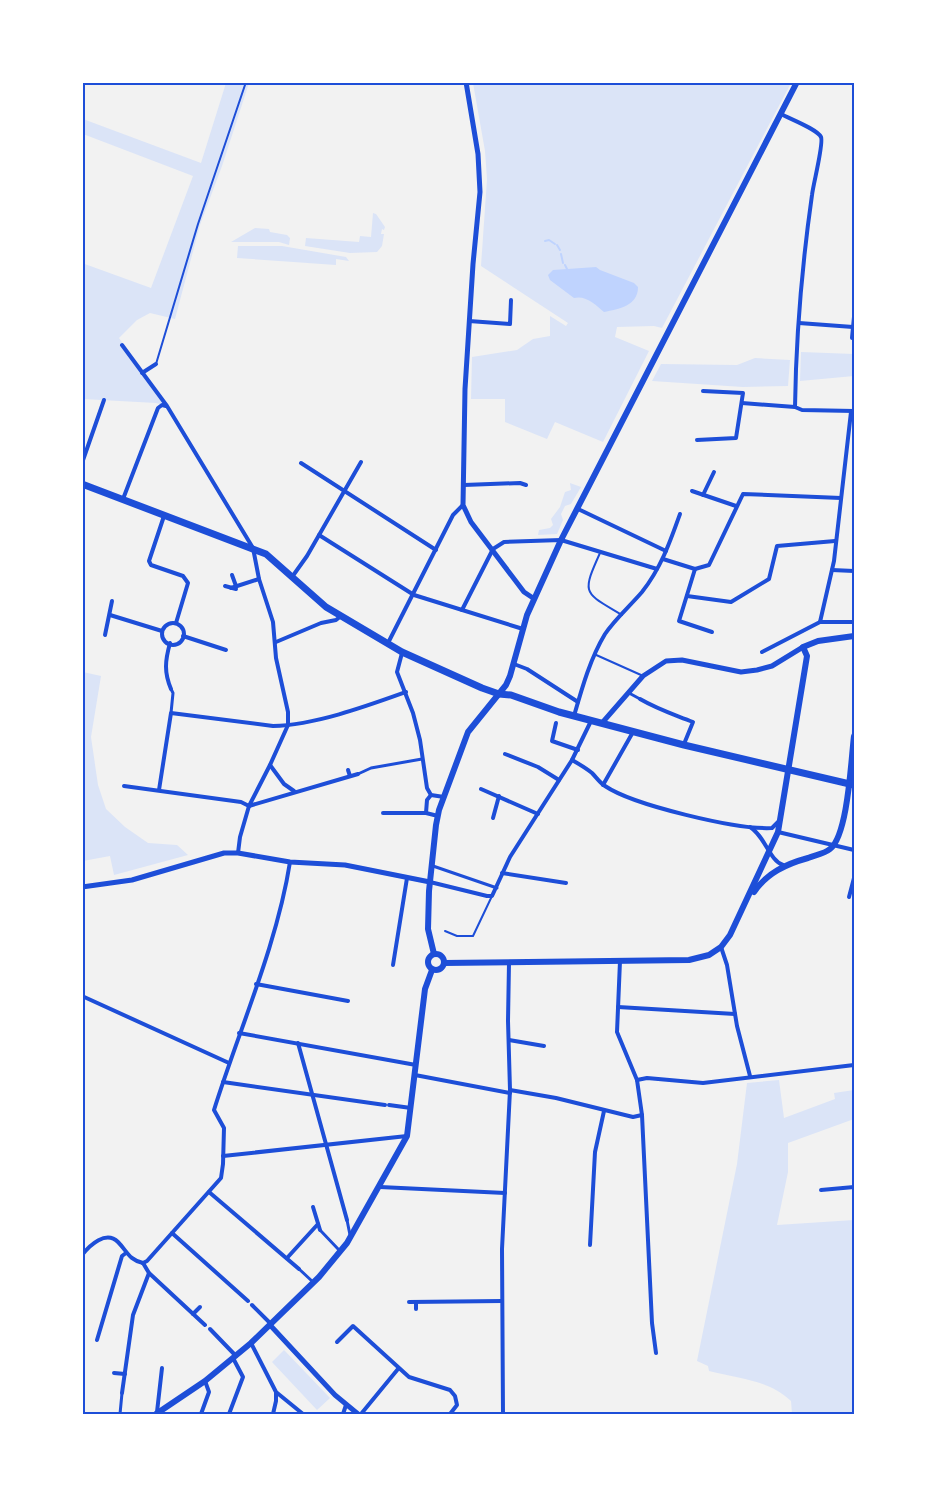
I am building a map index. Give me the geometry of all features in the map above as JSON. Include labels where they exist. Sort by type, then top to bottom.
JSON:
[{"type":"main road","points":[[434,954],[428,929],[430,882],[438,816],[468,732],[506,685],[533,598],[797,82]]},
{"type":"main road","points":[[82,484],[266,554],[326,607],[402,652],[499,694],[511,695],[559,712],[684,745],[852,784]]},
{"type":"main road","points":[[444,963],[689,960],[709,955],[721,947],[730,935],[745,905],[778,832],[807,656],[803,646],[818,641],[855,636]]},
{"type":"main road","points":[[745,905],[759,884],[783,865],[825,852],[833,846],[852,784],[855,736]]},
{"type":"main road","points":[[434,954],[442,956],[444,963],[440,969],[432,970],[427,962],[430,956],[434,954]]},
{"type":"main road","points":[[157,1414],[205,1381],[271,1325],[341,1252],[351,1237],[407,1136],[425,988],[432,970]]},
{"type":"street","points":[[466,82],[478,154],[480,192],[465,389],[463,505],[471,522],[524,592],[533,598]]},
{"type":"street","points":[[781,114],[817,132],[822,143],[811,197],[795,367],[795,407]]},
{"type":"street","points":[[470,321],[510,324],[511,300]]},
{"type":"street","points":[[852,338],[854,317]]},
{"type":"street","points":[[799,323],[853,327]]},
{"type":"street","points":[[122,345],[167,406],[253,548],[267,598],[276,642],[276,658],[288,712],[288,725],[249,806],[238,853]]},
{"type":"street","points":[[143,375],[156,364]]},
{"type":"street","points":[[697,440],[736,438],[742,403],[743,393],[703,391]]},
{"type":"street","points":[[82,463],[104,400]]},
{"type":"street","points":[[742,403],[795,407],[802,410],[853,411],[832,570],[820,622]]},
{"type":"street","points":[[123,499],[158,408],[162,405],[167,406]]},
{"type":"street","points":[[292,577],[362,462]]},
{"type":"street","points":[[301,463],[436,550]]},
{"type":"street","points":[[704,495],[714,472]]},
{"type":"street","points":[[463,485],[520,483],[526,485]]},
{"type":"street","points":[[692,491],[735,506]]},
{"type":"street","points":[[663,559],[695,569],[709,565],[735,506],[743,494],[841,498]]},
{"type":"street","points":[[388,644],[453,515],[463,505]]},
{"type":"street","points":[[578,508],[666,551]]},
{"type":"street","points":[[574,716],[594,654],[606,632],[643,590],[657,569],[680,514]]},
{"type":"street","points":[[165,515],[149,561],[151,565],[183,576],[188,583],[176,623]]},
{"type":"street","points":[[319,535],[414,595],[523,629]]},
{"type":"street","points":[[462,610],[493,549],[501,544],[561,540],[657,569]]},
{"type":"street","points":[[687,596],[731,602],[769,579],[777,546],[835,541]]},
{"type":"street","points":[[695,569],[679,621],[712,632]]},
{"type":"street","points":[[832,570],[855,571]]},
{"type":"street","points":[[232,575],[235,588]]},
{"type":"street","points":[[225,586],[235,588],[260,579]]},
{"type":"street","points":[[105,635],[112,601]]},
{"type":"street","points":[[110,615],[162,631]]},
{"type":"street","points":[[276,642],[321,623],[336,620],[341,616]]},
{"type":"street","points":[[762,652],[820,622],[855,622]]},
{"type":"street","points":[[176,623],[183,629],[183,636],[179,642],[170,643],[163,637],[162,631],[169,624],[176,623]]},
{"type":"street","points":[[183,636],[226,650]]},
{"type":"street","points":[[159,790],[173,693],[166,677],[165,664],[170,643]]},
{"type":"street","points":[[602,723],[643,676],[656,666],[673,660],[741,672],[764,669],[803,646]]},
{"type":"street","points":[[402,652],[397,672],[406,692],[420,740],[427,788],[431,795]]},
{"type":"street","points":[[514,664],[527,669],[578,702]]},
{"type":"street","points":[[171,712],[273,726],[288,725],[360,707],[406,692]]},
{"type":"street","points":[[628,692],[662,712],[668,712],[693,722],[684,745]]},
{"type":"street","points":[[559,712],[552,741],[578,750]]},
{"type":"street","points":[[82,887],[132,880],[210,856],[238,853],[290,862],[345,865],[492,896],[502,873],[578,750],[591,721]]},
{"type":"street","points":[[603,785],[633,731]]},
{"type":"street","points":[[505,754],[538,767],[560,780]]},
{"type":"street","points":[[124,786],[241,802],[249,806],[380,766],[422,759]]},
{"type":"street","points":[[572,760],[593,774],[603,785],[628,798],[701,818],[749,827],[772,828],[779,821]]},
{"type":"street","points":[[270,765],[284,784],[295,791]]},
{"type":"street","points":[[348,770],[350,776]]},
{"type":"street","points":[[481,789],[538,814]]},
{"type":"street","points":[[431,795],[444,797]]},
{"type":"street","points":[[426,813],[427,800],[431,795]]},
{"type":"street","points":[[493,818],[499,796]]},
{"type":"street","points":[[382,813],[426,813],[438,816]]},
{"type":"street","points":[[749,827],[760,836],[775,861],[783,865]]},
{"type":"street","points":[[778,832],[855,850]]},
{"type":"street","points":[[143,1263],[221,1178],[224,1128],[214,1110],[286,889],[290,862]]},
{"type":"street","points":[[432,865],[497,888]]},
{"type":"street","points":[[502,873],[564,882],[563,875]]},
{"type":"street","points":[[393,965],[407,877]]},
{"type":"street","points":[[849,897],[855,878]]},
{"type":"street","points":[[721,947],[727,965],[735,1014],[750,1076]]},
{"type":"street","points":[[620,961],[617,1032],[637,1080],[642,1115],[652,1323],[656,1353]]},
{"type":"street","points":[[503,1414],[502,1249],[510,1091],[508,963]]},
{"type":"street","points":[[256,984],[348,1001]]},
{"type":"street","points":[[82,996],[229,1063]]},
{"type":"street","points":[[618,1007],[735,1014]]},
{"type":"street","points":[[239,1033],[417,1065]]},
{"type":"street","points":[[509,1040],[544,1046]]},
{"type":"street","points":[[298,1042],[351,1237]]},
{"type":"street","points":[[637,1080],[647,1078],[704,1083],[855,1065]]},
{"type":"street","points":[[416,1075],[555,1098],[633,1117],[642,1115]]},
{"type":"street","points":[[222,1082],[411,1108]]},
{"type":"street","points":[[590,1245],[595,1152],[604,1111]]},
{"type":"street","points":[[223,1156],[407,1136]]},
{"type":"street","points":[[380,1187],[506,1193]]},
{"type":"street","points":[[821,1190],[855,1187]]},
{"type":"street","points":[[209,1192],[313,1282]]},
{"type":"street","points":[[313,1207],[320,1230],[341,1252]]},
{"type":"street","points":[[287,1258],[318,1224]]},
{"type":"street","points":[[172,1233],[248,1301],[346,1405],[359,1414],[398,1369]]},
{"type":"street","points":[[82,1255],[91,1245],[105,1238],[118,1242],[133,1260],[143,1263],[149,1273],[210,1329],[235,1357],[243,1377],[229,1414]]},
{"type":"street","points":[[96,1340],[122,1256],[126,1253]]},
{"type":"street","points":[[120,1414],[133,1315],[149,1273]]},
{"type":"street","points":[[409,1302],[502,1301]]},
{"type":"street","points":[[416,1302],[416,1309]]},
{"type":"street","points":[[193,1314],[200,1307]]},
{"type":"street","points":[[337,1342],[353,1326],[398,1369],[418,1381],[450,1390],[455,1395],[457,1405],[450,1414]]},
{"type":"street","points":[[251,1343],[276,1392],[303,1414]]},
{"type":"street","points":[[157,1414],[162,1368]]},
{"type":"street","points":[[114,1373],[125,1374]]},
{"type":"street","points":[[201,1414],[209,1392],[205,1381]]},
{"type":"street","points":[[273,1414],[276,1392]]},
{"type":"street","points":[[343,1414],[346,1405]]},
{"type":"lane","points":[[156,364],[201,214],[246,82]]},
{"type":"lane","points":[[601,551],[587,581],[588,588],[595,598],[622,615]]},
{"type":"lane","points":[[594,654],[643,676]]},
{"type":"lane","points":[[446,931],[457,936],[473,936],[492,896]]},
{"type":"shaded area","points":[[226,83],[249,83],[200,225],[175,319],[150,313],[137,320],[119,338],[167,406],[156,403],[83,399],[82,263],[151,288],[193,176],[83,134],[83,119],[201,163]]},
{"type":"shaded area","points":[[473,83],[791,83],[662,328],[654,326],[617,327],[615,337],[649,351],[603,442],[555,422],[547,439],[505,422],[505,399],[471,399],[472,357],[517,350],[533,339],[550,336],[550,316],[566,326],[568,323],[481,266],[487,179],[485,151]]},
{"type":"shaded area","points":[[373,213],[385,227],[381,234],[384,234],[382,246],[377,252],[350,253],[305,246],[306,238],[359,242],[360,236],[371,237]]},
{"type":"shaded area","points":[[255,228],[269,229],[270,232],[287,235],[290,238],[289,245],[279,242],[231,242]]},
{"type":"shaded area","points":[[238,246],[282,246],[346,257],[349,261],[336,259],[336,265],[237,258]]},
{"type":"shaded area","points":[[801,352],[854,354],[854,376],[800,381]]},
{"type":"shaded area","points":[[755,358],[790,360],[788,386],[743,387],[652,381],[661,364],[737,365]]},
{"type":"shaded area","points":[[570,483],[581,487],[571,504],[565,506],[561,514],[563,520],[557,534],[538,535],[539,530],[550,528],[553,525],[551,519],[560,507],[565,492],[571,490]]},
{"type":"shaded area","points":[[83,672],[101,676],[91,737],[98,785],[106,809],[125,827],[148,843],[177,845],[188,855],[114,875],[110,856],[83,861]]},
{"type":"shaded area","points":[[779,1080],[784,1118],[835,1099],[834,1093],[854,1090],[854,1119],[788,1143],[788,1172],[777,1225],[854,1220],[854,1414],[792,1414],[791,1401],[772,1388],[709,1371],[708,1366],[697,1361],[737,1164],[747,1083]]},
{"type":"shaded area","points":[[284,1350],[330,1398],[317,1410],[272,1362]]},
{"type":"water","points":[[596,267],[634,283],[638,287],[635,298],[627,306],[604,312],[587,299],[574,298],[550,280],[548,275],[553,270]]},
{"type":"waterway","points":[[545,241],[549,240],[555,244]]},
{"type":"waterway","points":[[557,245],[560,250]]},
{"type":"waterway","points":[[561,254],[563,263]]},
{"type":"waterway","points":[[565,265],[567,269]]}]
